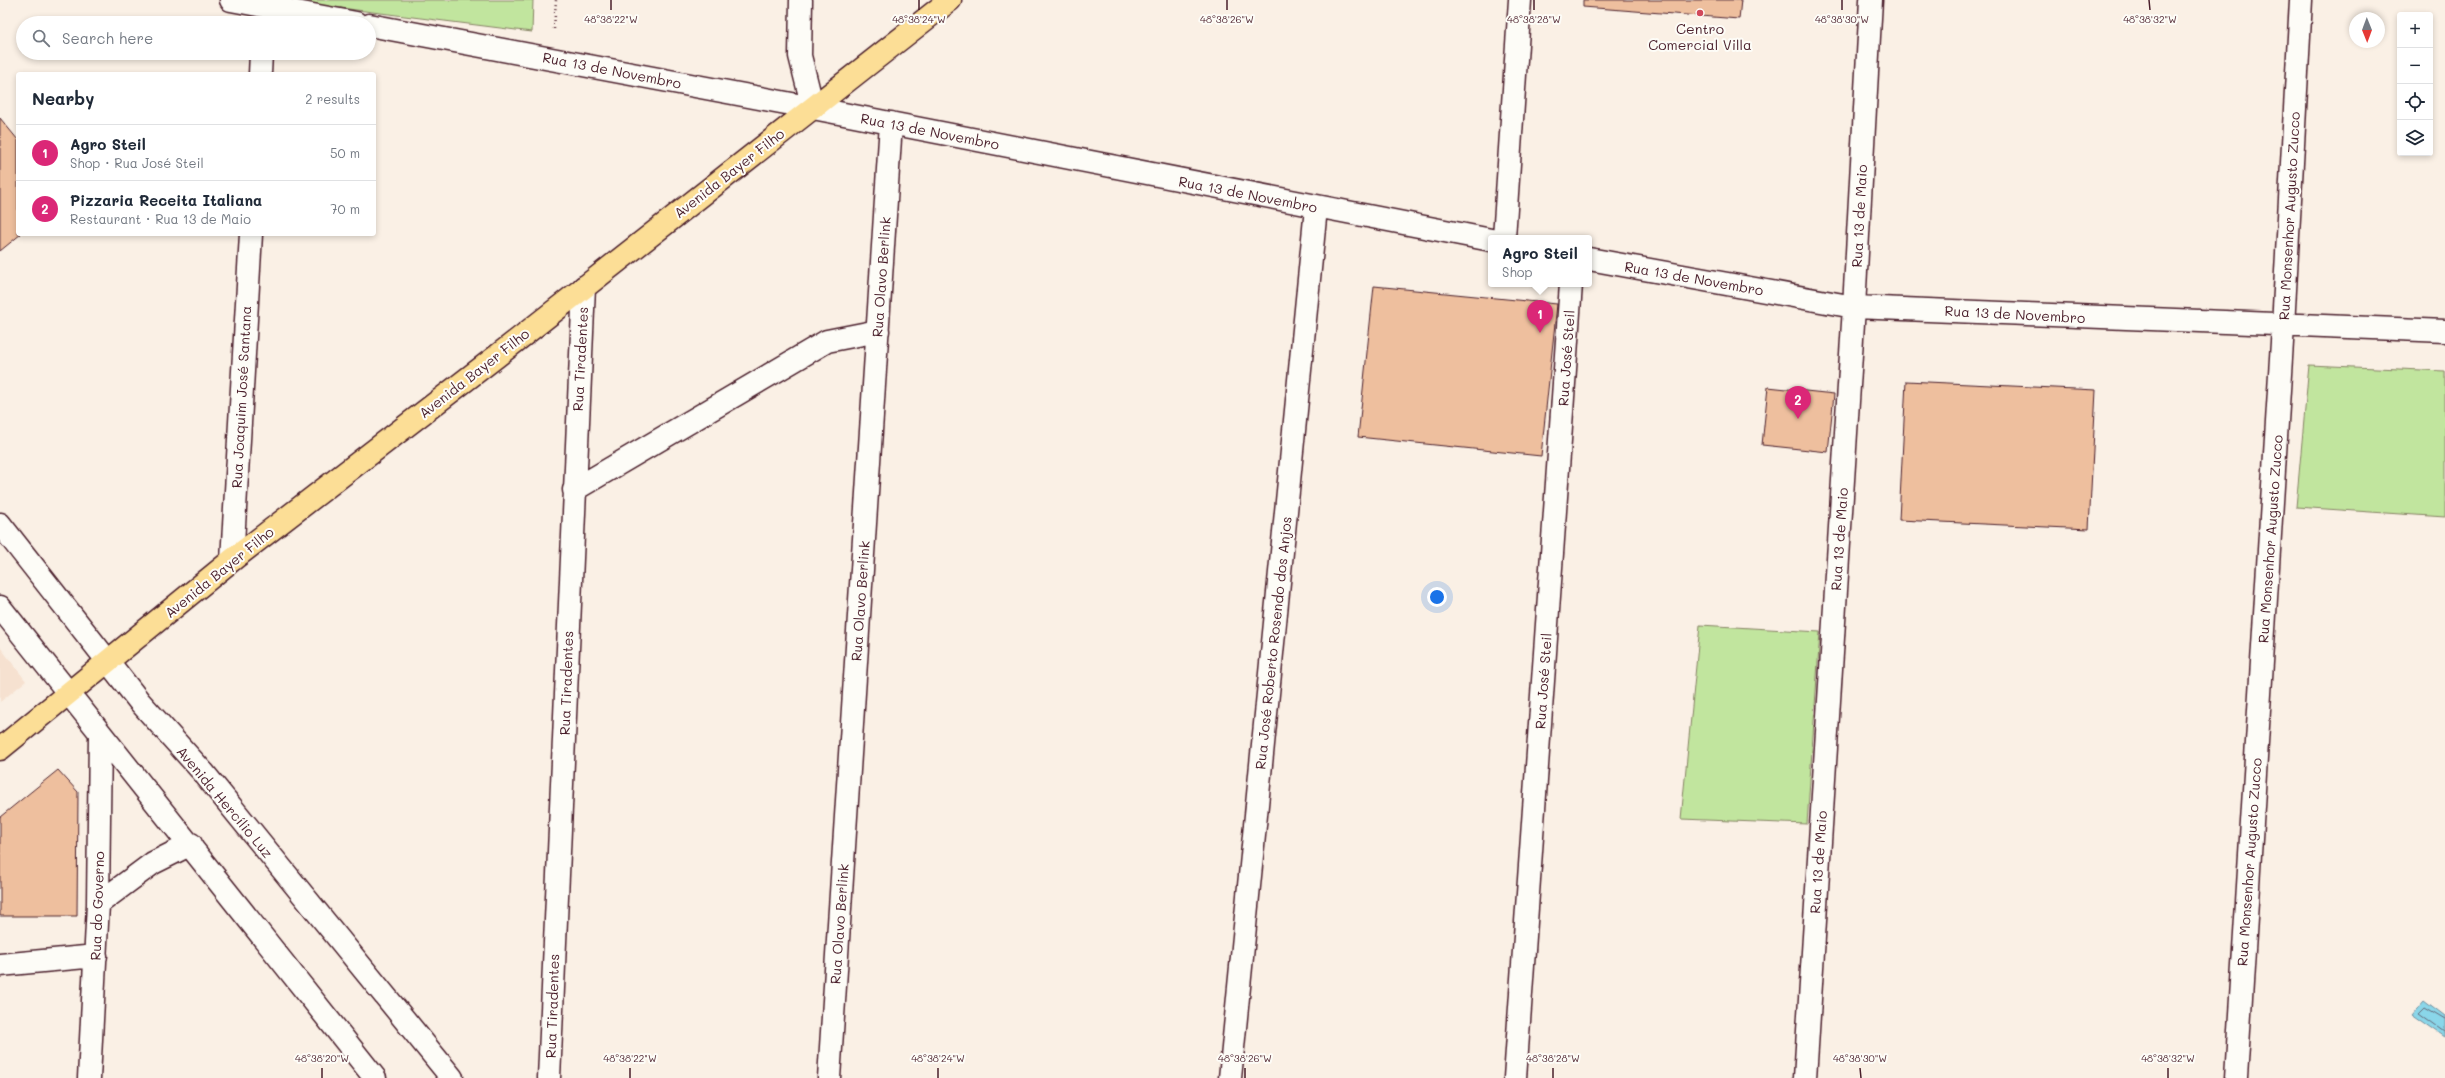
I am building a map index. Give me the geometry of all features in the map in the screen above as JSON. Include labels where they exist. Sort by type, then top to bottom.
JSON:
[{"type":"main road","name":"Avenida Bayer Filho","points":[[0,749],[232,560],[584,287],[950,0]]},
{"type":"street","points":[[231,0],[264,10],[306,16]]},
{"type":"street","points":[[801,0],[800,56],[813,108]]},
{"type":"street","points":[[1504,235],[1520,0]]},
{"type":"street","name":"Rua 13 de Maio","points":[[1805,1078],[1854,307],[1871,0]]},
{"type":"street","name":"Rua Monsenhor Augusto Zucco","points":[[2236,1078],[2283,326],[2301,0]]},
{"type":"street","name":"Rua 13 de Novembro","points":[[376,26],[813,108],[1316,208],[1488,239]]},
{"type":"street","points":[[260,72],[261,60]]},
{"type":"street","name":"Rua Olavo Berlink","points":[[829,1078],[891,123]]},
{"type":"street","name":"Rua José Roberto Rosendo dos Anjos","points":[[1230,1078],[1316,208]]},
{"type":"street","name":"Rua Joaquim José Santana","points":[[232,560],[251,236]]},
{"type":"street","name":"Rua 13 de Novembro","points":[[1592,260],[1854,307],[2283,326],[2445,331]]},
{"type":"street","name":"Rua Tiradentes","points":[[549,1078],[584,287]]},
{"type":"street","name":"Rua José Steil","points":[[1514,1078],[1571,287]]},
{"type":"street","points":[[574,490],[827,341],[878,331]]},
{"type":"street","name":"Avenida Hercílio Luz","points":[[0,524],[139,701],[203,772],[452,1078]]},
{"type":"street","points":[[0,607],[100,734],[191,844],[375,1078]]},
{"type":"street","name":"Rua do Governo","points":[[89,1078],[98,904],[100,734]]},
{"type":"street","points":[[98,904],[153,863],[191,844]]},
{"type":"street","points":[[0,965],[96,956]]},
{"type":"shaded area","points":[[0,647],[26,681],[0,702]]},
{"type":"green space","points":[[286,0],[533,0],[532,32],[285,1]]},
{"type":"green space","points":[[2309,365],[2445,371],[2445,517],[2296,507]]},
{"type":"green space","points":[[1700,625],[1820,632],[1807,824],[1681,819]]},
{"type":"water","points":[[2424,1000],[2445,1016],[2445,1037],[2412,1014]]},
{"type":"building","name":"Centro Comercial Villa","points":[[1583,0],[1741,0],[1739,19],[1583,7]]},
{"type":"building","points":[[0,118],[16,138],[16,236],[19,236],[0,251]]},
{"type":"building","points":[[1374,286],[1557,304],[1541,456],[1358,437]]},
{"type":"building","points":[[1906,381],[2096,390],[2089,529],[1899,520]]},
{"type":"building","points":[[1768,387],[1834,394],[1828,452],[1762,445]]},
{"type":"building","points":[[58,770],[78,792],[77,916],[0,916],[0,817]]},
{"type":"place","name":"Centro Comercial Villa","points":[[1700,13]]},
{"type":"place","name":"Agro Steil","points":[[1540,333]]},
{"type":"place","name":"Pizzaria Receita Italiana","points":[[1798,419]]}]
